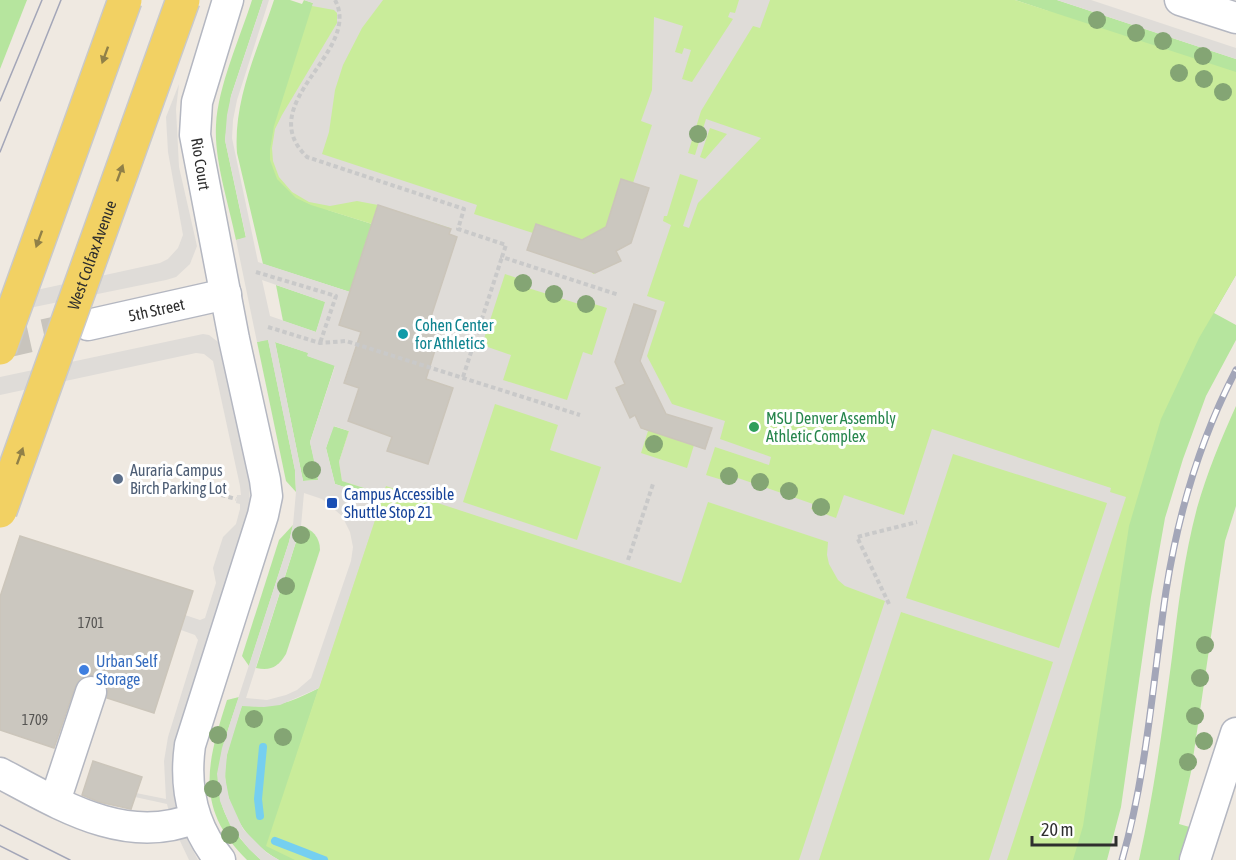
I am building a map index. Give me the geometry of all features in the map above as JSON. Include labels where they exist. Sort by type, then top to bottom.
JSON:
[{"type":"main road","points":[[0,348],[125,0]]},
{"type":"main road","name":"West Colfax Avenue","points":[[0,511],[183,0]]},
{"type":"street","name":"Rio Court","points":[[226,294],[195,135],[197,102],[228,0]]},
{"type":"street","points":[[1180,0],[1236,18]]},
{"type":"street","name":"5th Street","points":[[88,325],[226,294]]},
{"type":"street","points":[[220,860],[206,842],[195,818],[189,793],[190,745],[267,496],[226,294]]},
{"type":"street","points":[[55,801],[91,692]]},
{"type":"street","points":[[1195,860],[1233,753]]},
{"type":"street","points":[[0,772],[94,819],[126,826],[158,826],[195,818]]},
{"type":"path","points":[[335,0],[340,9],[340,28],[296,102],[291,117],[291,132],[296,147],[306,157],[464,209],[458,229],[506,245],[462,377]]},
{"type":"path","points":[[502,257],[619,295]]},
{"type":"path","points":[[256,272],[336,296],[320,343]]},
{"type":"path","points":[[268,327],[320,343],[346,341],[580,415]]},
{"type":"path","points":[[628,560],[653,484]]},
{"type":"path","points":[[214,493],[236,500]]},
{"type":"path","points":[[890,604],[857,537],[916,522]]},
{"type":"green space","points":[[0,0],[27,0],[0,69]]},
{"type":"green space","points":[[252,0],[263,0],[231,96],[225,140],[246,238],[236,240],[217,153],[216,125],[225,78]]},
{"type":"green space","points":[[274,0],[290,0],[302,4],[304,0],[313,3],[328,210],[372,224],[350,292],[263,264],[237,153],[237,133],[248,75]]},
{"type":"green space","name":"MSU Denver Assembly Athletic Complex","points":[[314,0],[1015,0],[1236,72],[1236,275],[1199,338],[1161,419],[1129,526],[1083,826],[1073,860],[295,860],[266,846],[383,494],[342,481],[339,462],[351,423],[348,421],[375,337],[339,325],[372,224],[296,198],[277,179],[270,160],[274,126]]},
{"type":"green space","points":[[1015,0],[1057,0],[1236,59],[1236,275],[1214,313],[1236,325],[1236,340],[1206,396],[1165,518],[1151,597],[1121,807],[1107,860],[1007,860],[1048,11]]},
{"type":"green space","points":[[276,285],[326,302],[316,332],[283,321]]},
{"type":"green space","points":[[268,339],[295,470],[296,492],[286,481],[257,342]]},
{"type":"green space","points":[[275,342],[309,353],[308,356],[335,365],[310,442],[319,480],[303,481]]},
{"type":"green space","points":[[1236,406],[1236,506],[1225,541],[1191,772],[1179,824],[1193,828],[1183,860],[1139,860],[1158,759],[1188,545],[1205,482]]},
{"type":"green space","points":[[333,426],[349,431],[339,462],[383,494],[382,499],[335,484],[326,448]]},
{"type":"green space","points":[[293,525],[249,666],[242,656],[279,540]]},
{"type":"green space","points":[[301,526],[315,534],[320,550],[286,654],[274,667],[256,668]]},
{"type":"green space","points":[[319,688],[275,822],[388,860],[279,860],[254,841],[236,816],[226,786],[225,770],[227,754],[242,705],[273,705],[301,697]]},
{"type":"green space","points":[[239,697],[224,743],[220,764],[221,802],[229,821],[242,840],[261,860],[247,860],[230,841],[219,822],[212,803],[210,784],[214,744],[227,700]]},
{"type":"shaded area","points":[[263,0],[269,0],[237,100],[232,138],[258,262],[350,292],[339,325],[376,337],[348,421],[392,436],[387,450],[428,464],[453,388],[404,371],[437,344],[441,331],[421,324],[448,264],[457,237],[449,234],[450,228],[378,205],[357,201],[330,206],[309,202],[292,192],[279,177],[273,161],[272,148],[275,129],[337,23],[337,13],[334,10],[312,6],[313,3],[304,0],[383,0],[362,28],[343,65],[335,90],[329,132],[322,154],[477,205],[474,214],[533,233],[527,250],[583,269],[589,266],[593,274],[621,261],[616,251],[631,243],[649,188],[633,183],[652,125],[641,121],[652,90],[654,17],[683,26],[675,52],[682,54],[684,48],[691,50],[682,79],[692,82],[733,19],[728,17],[730,12],[735,13],[739,0],[770,0],[760,28],[753,26],[701,111],[688,153],[695,155],[706,119],[761,138],[698,203],[689,228],[683,226],[698,180],[680,174],[667,216],[664,216],[663,221],[671,225],[647,296],[665,302],[647,356],[672,404],[725,421],[720,439],[771,457],[769,465],[715,447],[706,475],[732,483],[735,477],[813,504],[811,509],[836,518],[844,495],[904,515],[932,429],[1111,488],[1110,492],[1126,497],[1007,860],[989,860],[1053,662],[901,612],[819,860],[799,860],[885,601],[845,586],[838,580],[829,564],[828,542],[708,502],[681,583],[386,486],[383,494],[342,481],[339,462],[349,431],[334,426],[326,448],[335,484],[382,499],[319,688],[280,705],[242,706],[227,755],[225,777],[229,798],[243,829],[267,853],[279,860],[261,860],[249,849],[230,825],[220,801],[217,774],[222,748],[289,542],[296,492],[295,470],[268,340],[257,342],[236,240],[246,237],[225,140],[231,96]],"holes":[[[710,128],[727,134],[705,159],[700,157]],[[505,274],[529,282],[528,288],[579,304],[581,300],[607,308],[592,355],[583,352],[567,400],[503,380],[511,355],[482,345]],[[262,280],[325,302],[316,332],[270,316]],[[635,304],[656,311],[640,361],[666,414],[711,428],[694,445],[687,468],[641,453],[648,431],[641,428],[635,415],[630,417],[616,389],[625,384],[615,362]],[[275,342],[308,353],[307,356],[335,366],[310,442],[318,480],[303,481]],[[495,404],[558,425],[550,450],[601,467],[577,540],[463,502]],[[953,454],[1107,503],[1059,648],[906,598]],[[304,493],[322,499],[342,516],[350,532],[353,547],[351,561],[311,678],[297,690],[286,695],[267,700],[246,698],[301,526]]]},
{"type":"shaded area","points":[[1057,0],[1091,0],[1236,48],[1236,59]]},
{"type":"shaded area","points":[[179,84],[176,109],[179,167],[197,246],[190,264],[176,277],[166,280],[0,314],[0,298],[160,263],[168,259],[178,248],[183,235],[168,152],[166,117]]},
{"type":"shaded area","points":[[203,334],[209,335],[218,342],[249,479],[250,507],[173,748],[172,783],[179,823],[198,860],[189,860],[172,824],[167,804],[135,797],[136,793],[166,799],[164,761],[168,737],[198,640],[195,635],[181,630],[185,615],[200,620],[205,618],[216,583],[213,568],[223,537],[236,524],[240,509],[240,504],[236,503],[237,495],[241,495],[240,486],[213,361],[204,354],[196,353],[0,395],[0,377]]},
{"type":"building","points":[[621,179],[649,188],[631,243],[616,251],[621,261],[595,273],[527,250],[536,224],[582,240],[606,227]]},
{"type":"building","name":"Cohen Center for Athletics","points":[[378,205],[451,229],[449,234],[457,237],[428,326],[441,331],[426,379],[453,388],[428,464],[387,451],[392,437],[348,421],[359,388],[344,383],[361,332],[339,325]]},
{"type":"building","points":[[634,304],[656,311],[640,361],[666,414],[712,428],[705,449],[641,428],[635,415],[630,418],[616,388],[625,384],[615,362]]},
{"type":"building","name":"Urban Self Storage","points":[[20,536],[193,591],[154,713],[107,698],[108,689],[104,681],[97,676],[88,675],[80,679],[75,687],[54,748],[0,730],[0,597]]},
{"type":"building","points":[[93,761],[142,777],[131,809],[99,802],[82,795]]},
{"type":"waterway","points":[[260,816],[258,799],[263,747]]},
{"type":"waterway","points":[[275,841],[324,860]]},
{"type":"tunnel","points":[[0,344],[85,325]]},
{"type":"tram line","points":[[0,101],[42,0]]},
{"type":"tram line","points":[[0,152],[61,0]]},
{"type":"tram line","points":[[0,825],[70,860]]},
{"type":"tram line","points":[[0,846],[28,860]]},
{"type":"railway","points":[[1122,860],[1138,794],[1166,591],[1177,534],[1201,450],[1236,370]]},
{"type":"place","name":"Cohen Center for Athletics","points":[[403,334]]},
{"type":"place","name":"MSU Denver Assembly Athletic Complex","points":[[754,427]]},
{"type":"place","name":"Auraria Campus Birch Parking Lot","points":[[118,479]]},
{"type":"place","name":"Campus Accessible Shuttle Stop 21","points":[[332,503]]},
{"type":"place","name":"Urban Self Storage","points":[[84,670]]}]
